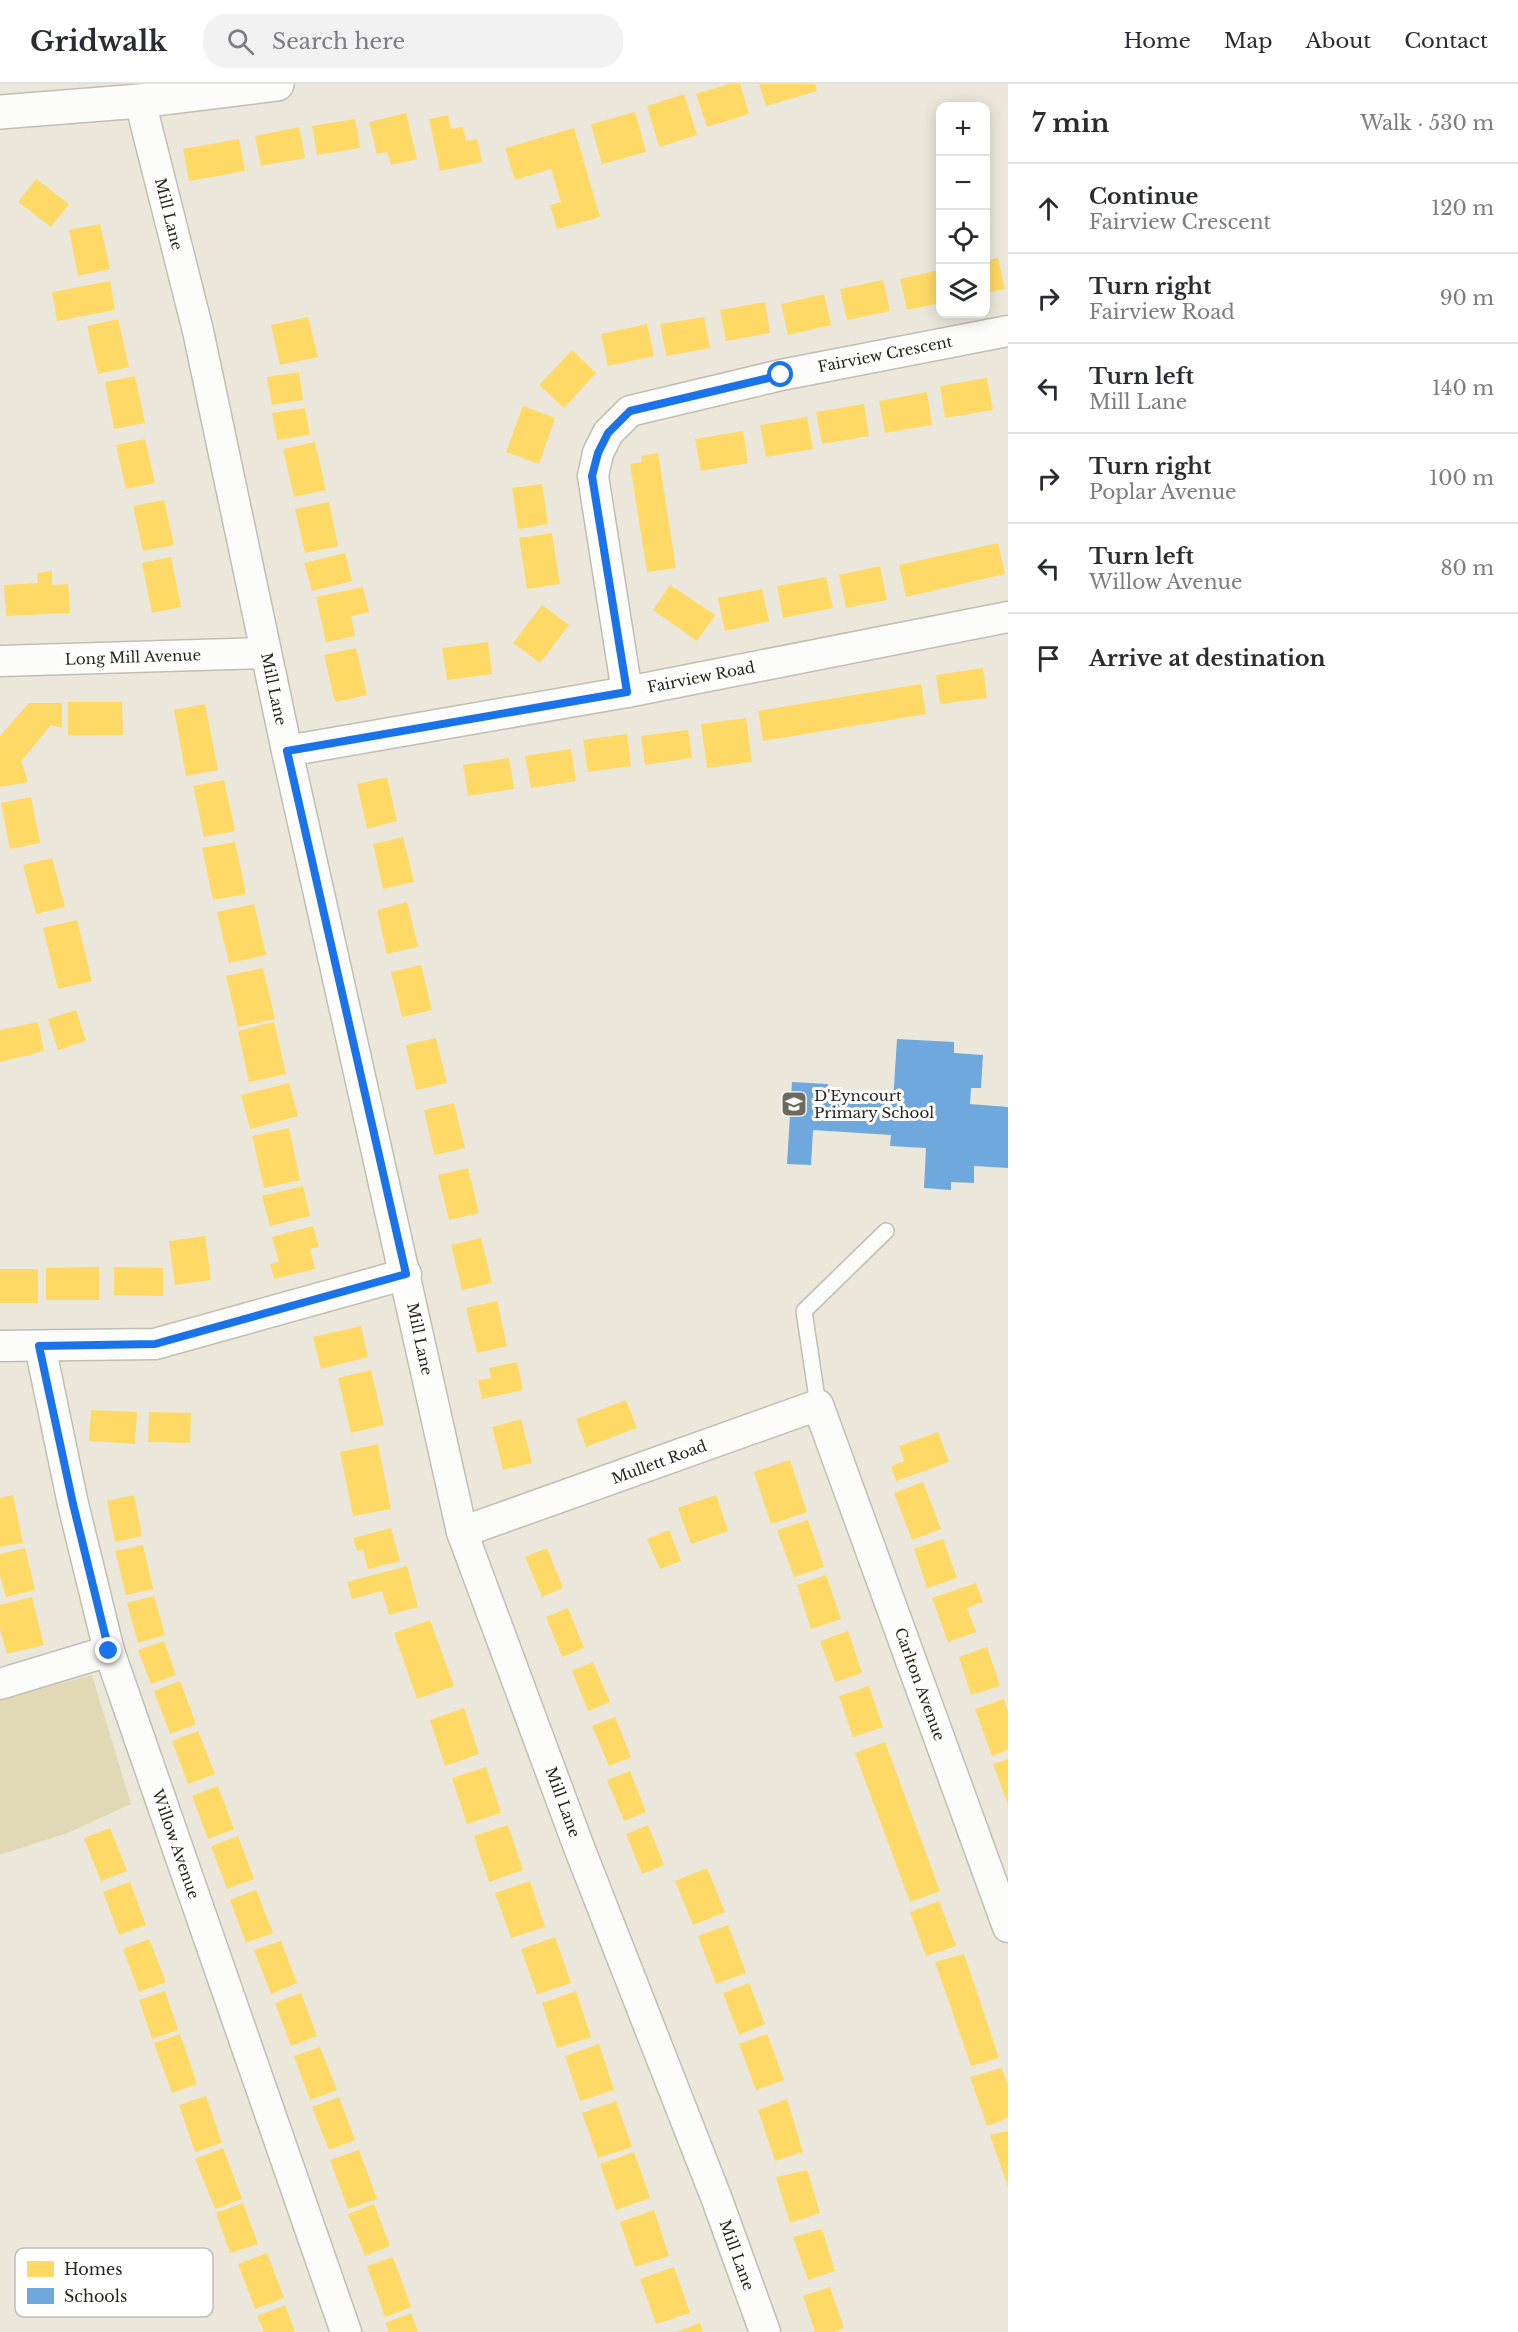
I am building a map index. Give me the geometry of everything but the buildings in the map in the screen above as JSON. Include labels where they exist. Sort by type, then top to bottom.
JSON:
[{"type":"street","points":[[0,112],[140,100],[277,84]]},
{"type":"street","name":"Mill Lane","points":[[140,100],[198,331],[287,751],[462,1532],[580,1850],[716,2197],[765,2332]]},
{"type":"street","name":"Fairview Crescent","points":[[627,692],[592,476],[598,453],[608,433],[630,411],[792,373],[1008,331]]},
{"type":"street","name":"Fairview Road","points":[[287,751],[627,692],[1008,617]]},
{"type":"street","name":"Long Mill Avenue","points":[[0,661],[266,653]]},
{"type":"street","points":[[0,1346],[155,1344],[406,1274]]},
{"type":"street","name":"Willow Avenue","points":[[39,1346],[73,1504],[109,1651],[346,2332]]},
{"type":"street","name":"Carlton Avenue","points":[[818,1405],[1008,1926]]},
{"type":"street","name":"Mullett Road","points":[[462,1532],[818,1405]]},
{"type":"street","points":[[0,1684],[109,1651]]},
{"type":"lane","points":[[818,1405],[804,1311],[886,1231]]},
{"type":"shaded area","points":[[92,1675],[131,1804],[70,1832],[0,1855],[0,1700]]},
{"type":"place","name":"D'Eyncourt Primary School","points":[[794,1104]]},
{"type":"route","points":[[109,1651],[73,1504],[39,1346],[155,1344],[406,1274],[287,751],[627,692],[592,476],[598,453],[608,433],[630,411],[781,375]]}]
